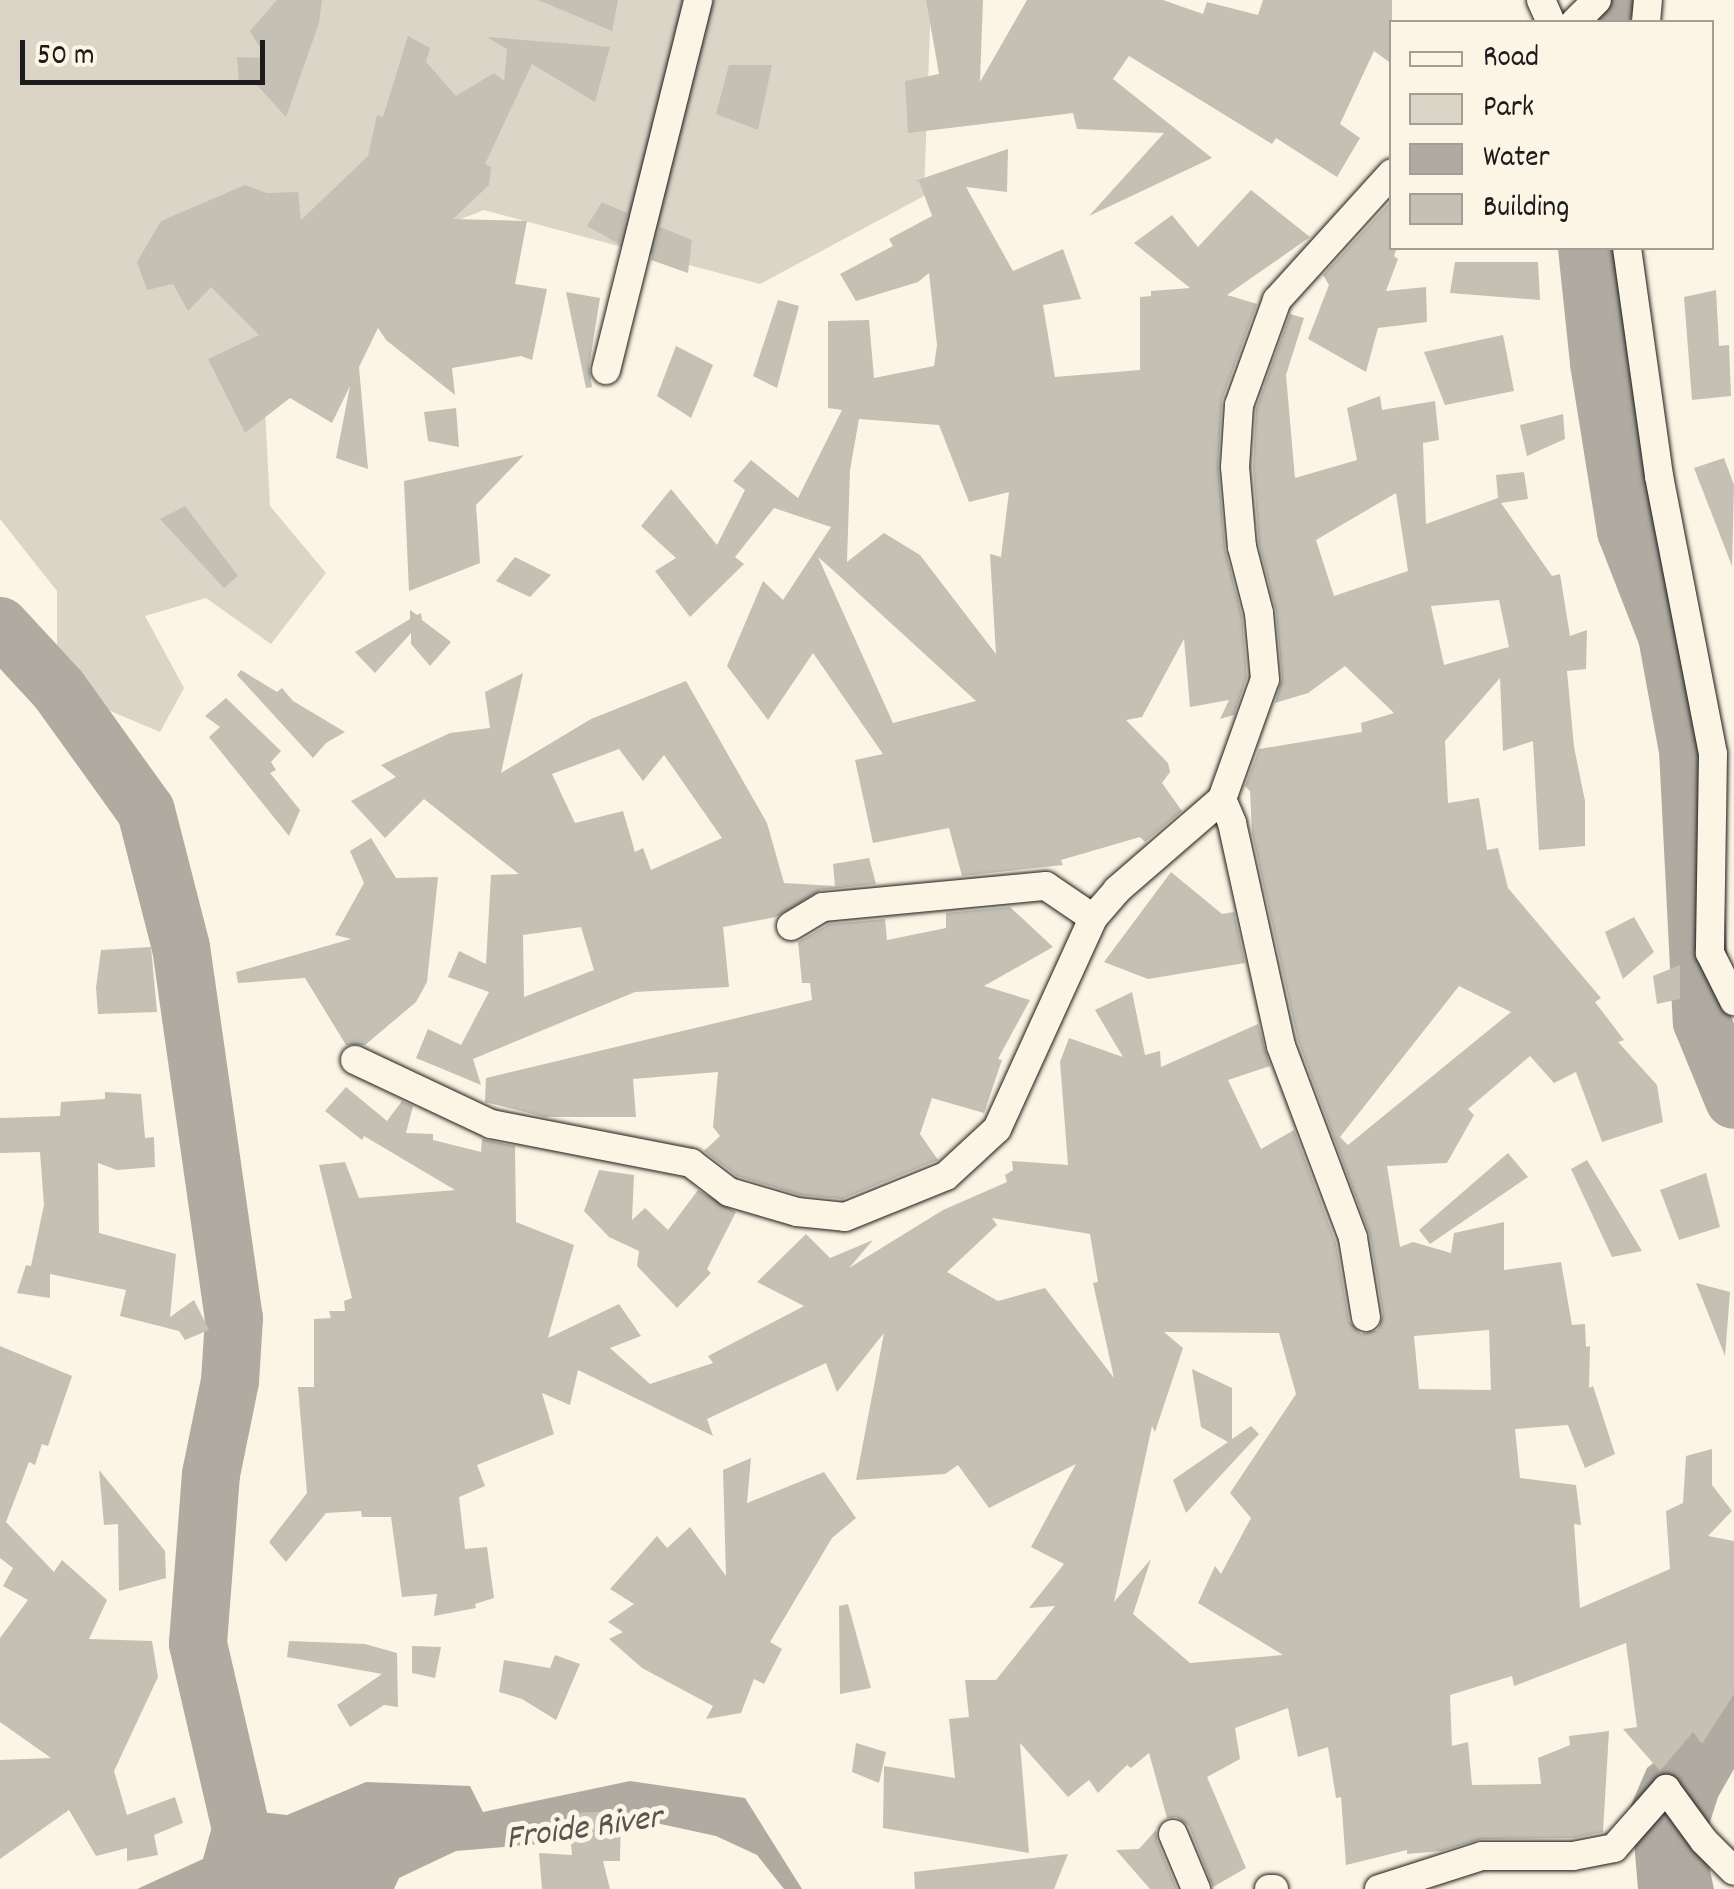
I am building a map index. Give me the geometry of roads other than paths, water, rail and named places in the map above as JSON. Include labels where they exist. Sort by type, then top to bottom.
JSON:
[{"type":"street","points":[[606,370],[698,0]]},
{"type":"street","points":[[1577,20],[1597,0]]},
{"type":"street","points":[[354,1060],[491,1124],[691,1162],[729,1192],[797,1212],[845,1217],[946,1176],[997,1129],[1093,918],[1117,890],[1222,799],[1265,679],[1259,613],[1242,547],[1236,466],[1239,405],[1277,300],[1389,176]]},
{"type":"street","points":[[1627,250],[1658,476],[1713,754],[1710,953],[1734,1002]]},
{"type":"street","points":[[1222,799],[1232,823],[1281,1046],[1353,1238],[1366,1316]]},
{"type":"street","points":[[791,926],[823,907],[1046,886],[1093,918]]},
{"type":"street","points":[[1378,1889],[1482,1856],[1573,1856],[1614,1848],[1666,1789],[1704,1841],[1734,1871]]},
{"type":"street","points":[[1173,1834],[1196,1889]]},
{"type":"water","points":[[1734,1673],[1734,1769],[1718,1797],[1704,1841],[1714,1889],[1638,1889],[1631,1805],[1647,1768],[1679,1743]]},
{"type":"water","name":"Froide River","points":[[203,1680],[260,1812],[287,1815],[366,1782],[470,1786],[483,1812],[630,1781],[745,1798],[802,1889],[784,1889],[757,1855],[716,1836],[656,1823],[538,1844],[456,1851],[399,1878],[394,1889],[137,1889],[203,1859],[222,1790],[203,1747]]},
{"type":"waterway","points":[[1601,20],[1606,0]]},
{"type":"waterway","points":[[1587,250],[1599,363],[1626,531],[1667,636],[1688,750],[1702,1022],[1734,1100]]},
{"type":"waterway","points":[[0,626],[59,690],[146,811],[181,947],[234,1318],[230,1381],[211,1474],[198,1644],[243,1838],[271,1889]]}]
